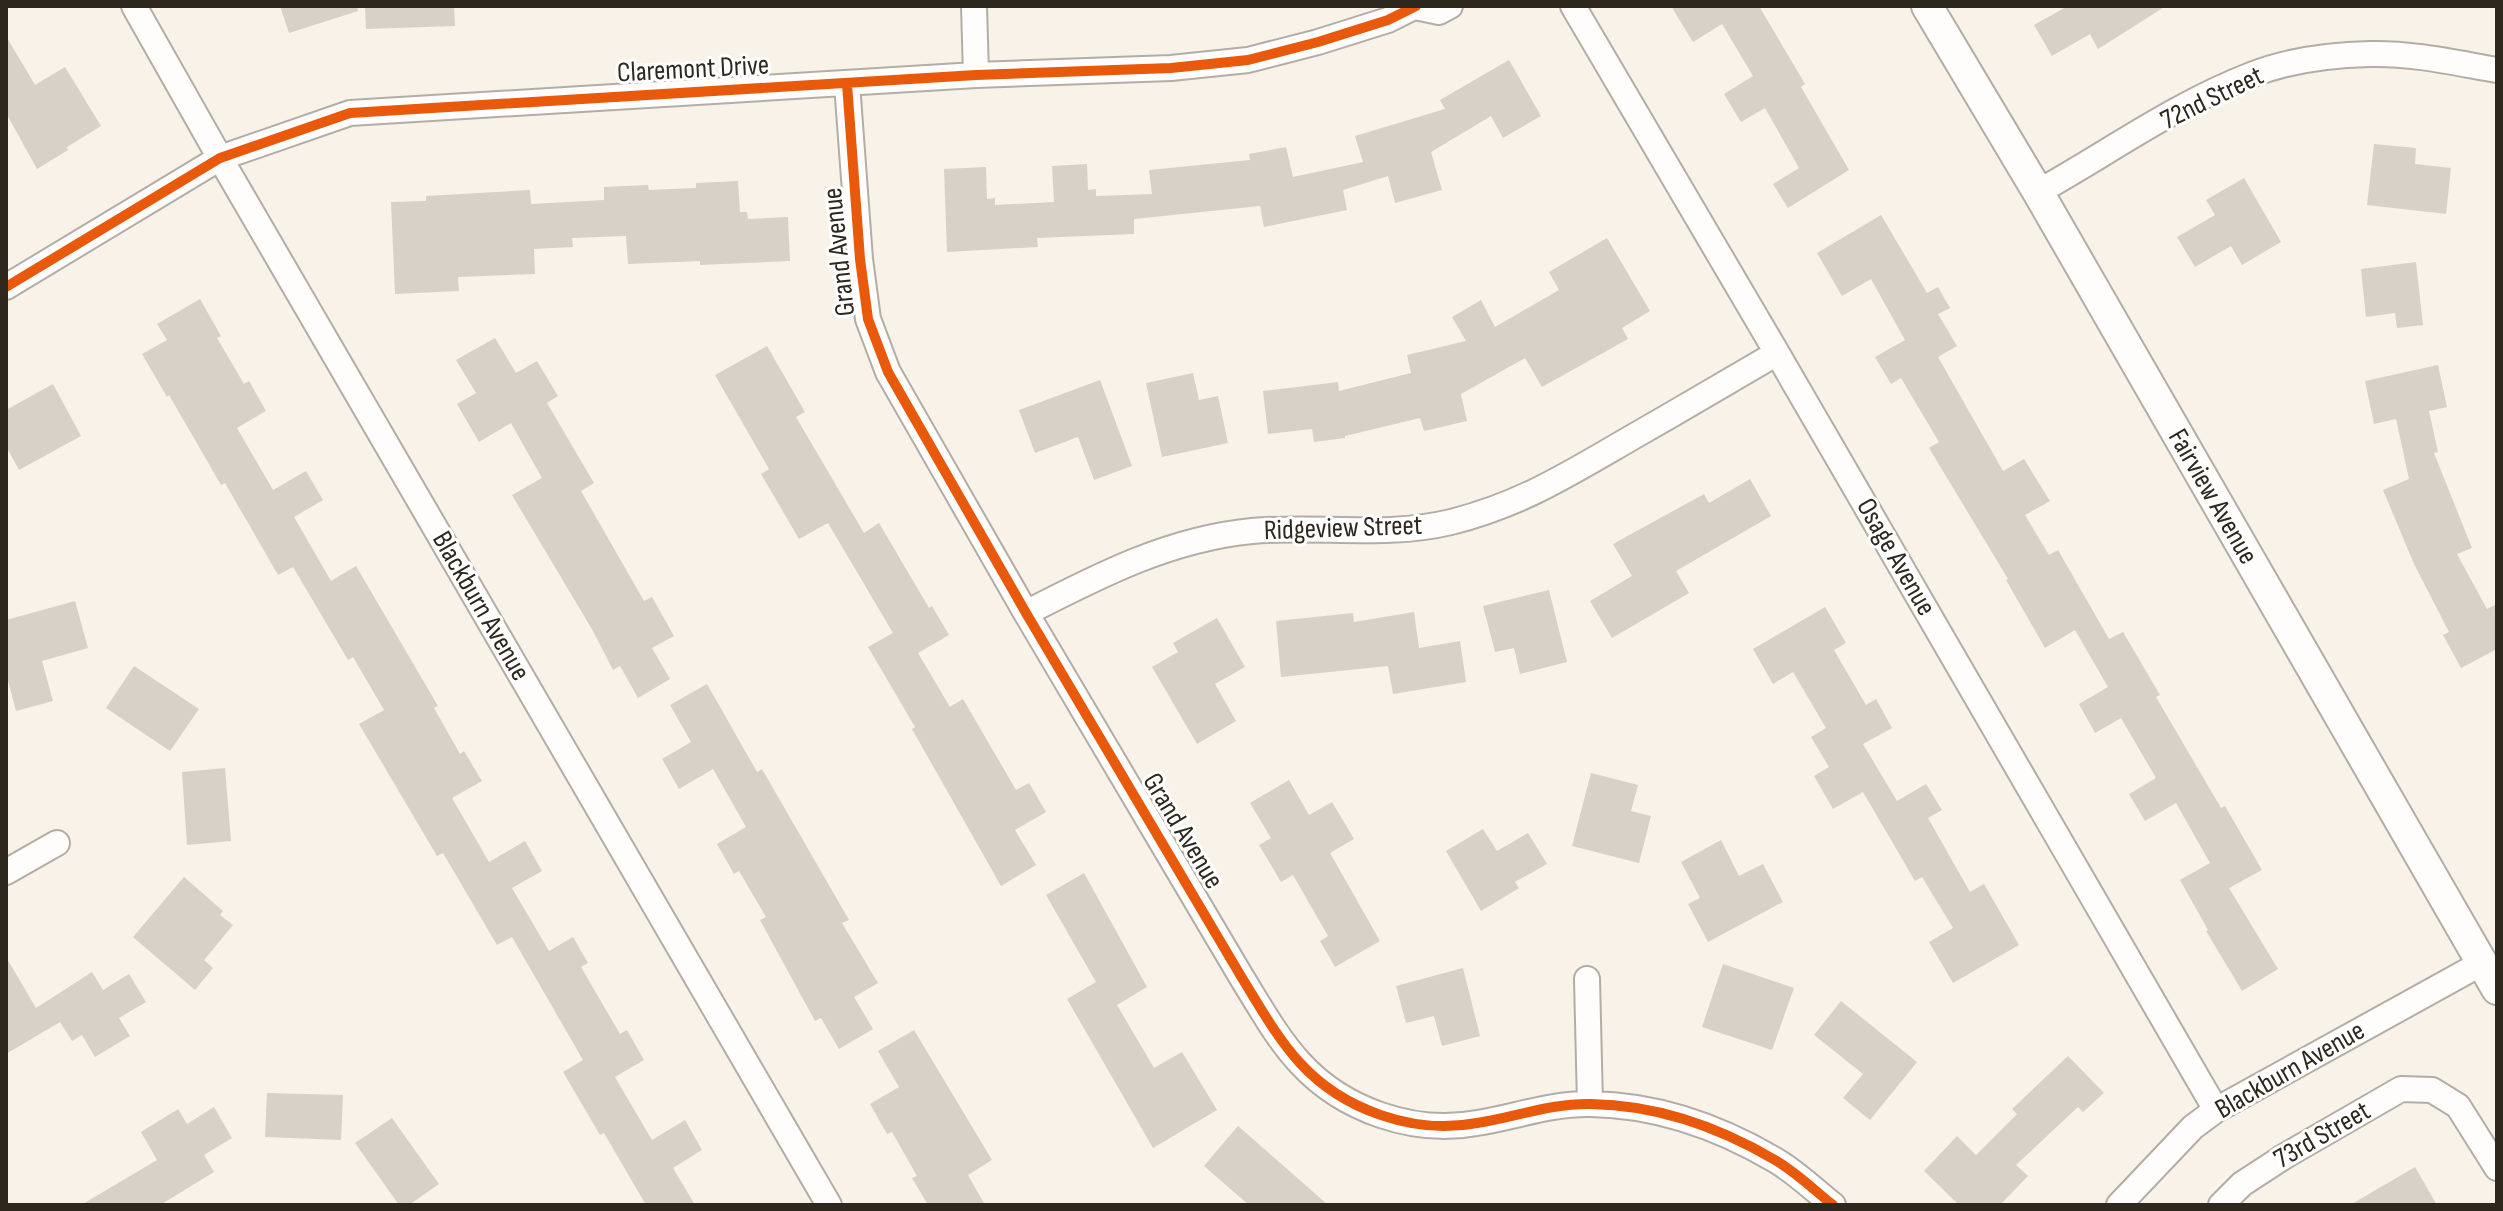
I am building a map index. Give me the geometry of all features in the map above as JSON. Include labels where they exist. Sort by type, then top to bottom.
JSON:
[{"type":"street","name":"Blackburn Avenue","points":[[134,6],[829,1205]]},
{"type":"street","points":[[974,6],[976,75]]},
{"type":"street","name":"Claremont Drive","points":[[6,287],[220,158],[350,113],[976,75],[1171,68],[1248,60],[1388,20],[1415,6],[1439,12],[1450,6]]},
{"type":"street","name":"Osage Avenue","points":[[1573,6],[2216,1110]]},
{"type":"street","name":"Fairview Avenue","points":[[1927,6],[2038,192],[2497,989]]},
{"type":"street","name":"72nd Street","points":[[2038,192],[2213,91],[2286,64],[2329,56],[2372,53],[2497,70]]},
{"type":"street","name":"Grand Avenue","points":[[847,84],[860,259],[868,319],[888,372],[1026,613],[1269,1022],[1300,1063],[1330,1090],[1384,1117],[1428,1126],[1475,1124],[1535,1109],[1590,1104],[1647,1110],[1692,1121],[1778,1161],[1833,1205]]},
{"type":"street","name":"Ridgeview Street","points":[[1026,613],[1139,558],[1217,536],[1280,530],[1406,529],[1446,523],[1490,511],[1550,485],[1777,353]]},
{"type":"street","points":[[6,872],[57,843]]},
{"type":"street","name":"Blackburn Avenue","points":[[2119,1205],[2193,1127],[2216,1110],[2482,963]]},
{"type":"street","points":[[1587,979],[1590,1104]]},
{"type":"street","name":"73rd Street","points":[[2221,1205],[2242,1184],[2285,1156],[2401,1089],[2432,1090],[2458,1106],[2497,1168]]},
{"type":"building","points":[[280,6],[357,6],[358,11],[289,33]]},
{"type":"building","points":[[365,6],[454,6],[455,26],[366,29]]},
{"type":"building","points":[[1671,6],[1759,6],[1805,84],[1801,87],[1849,170],[1788,208],[1773,184],[1799,168],[1765,108],[1741,122],[1724,94],[1753,76],[1722,24],[1693,42]]},
{"type":"building","points":[[2068,6],[2166,6],[2098,49],[2090,34],[2052,56],[2034,25]]},
{"type":"building","points":[[6,36],[35,85],[65,67],[101,126],[37,169],[6,113]]},
{"type":"building","points":[[1509,60],[1541,116],[1503,138],[1491,116],[1431,152],[1442,190],[1395,203],[1388,176],[1343,190],[1347,210],[1264,227],[1260,206],[1134,219],[1134,234],[1037,238],[1038,247],[947,252],[944,169],[986,167],[987,199],[995,198],[995,205],[1054,202],[1052,166],[1087,164],[1088,190],[1096,189],[1096,196],[1152,194],[1149,170],[1250,160],[1249,154],[1286,147],[1293,177],[1363,162],[1355,136],[1445,109],[1440,100]]},
{"type":"building","points":[[2374,144],[2416,148],[2415,164],[2451,168],[2446,214],[2367,205]]},
{"type":"building","points":[[2244,178],[2281,242],[2242,265],[2231,246],[2195,267],[2177,237],[2215,215],[2206,200]]},
{"type":"building","points":[[738,181],[740,212],[747,212],[748,219],[788,217],[790,261],[628,264],[626,236],[572,238],[573,247],[534,249],[535,274],[458,277],[459,291],[395,294],[391,202],[426,201],[426,196],[530,190],[531,204],[604,200],[604,187],[648,185],[649,190],[696,188],[696,183]]},
{"type":"building","points":[[1881,215],[1927,293],[1938,287],[1950,308],[1938,314],[1957,346],[1938,357],[2003,471],[2024,459],[2050,501],[2025,515],[2049,555],[2058,550],[2109,639],[2123,632],[2160,695],[2156,697],[2221,808],[2225,806],[2262,870],[2229,888],[2278,969],[2242,991],[2180,880],[2210,863],[2176,803],[2145,821],[2129,794],[2156,778],[2121,718],[2095,733],[2079,704],[2108,687],[2075,630],[2045,648],[2008,579],[1929,448],[1939,442],[1901,378],[1891,384],[1875,357],[1905,340],[1871,279],[1842,296],[1817,253]]},
{"type":"building","points":[[1607,238],[1650,311],[1622,328],[1628,339],[1542,387],[1525,358],[1461,394],[1467,421],[1424,431],[1420,418],[1345,438],[1314,442],[1312,429],[1268,434],[1263,391],[1338,382],[1339,391],[1411,373],[1407,355],[1466,341],[1452,317],[1481,300],[1495,327],[1559,290],[1549,272]]},
{"type":"building","points":[[2416,262],[2423,325],[2397,328],[2395,313],[2366,317],[2361,269]]},
{"type":"building","points":[[200,299],[221,336],[217,338],[244,384],[249,381],[266,411],[237,428],[273,490],[306,471],[323,500],[294,517],[331,581],[356,566],[438,706],[434,708],[460,754],[464,751],[482,781],[452,798],[489,862],[525,841],[542,871],[512,888],[549,951],[573,937],[588,963],[581,967],[620,1034],[627,1030],[644,1060],[615,1077],[652,1140],[685,1120],[702,1150],[673,1168],[695,1205],[646,1205],[604,1133],[600,1135],[563,1072],[583,1060],[512,937],[497,945],[443,853],[437,856],[359,724],[384,710],[353,657],[348,660],[293,567],[278,575],[225,483],[221,485],[142,354],[167,340],[157,324]]},
{"type":"building","points":[[495,338],[516,373],[537,361],[558,396],[547,403],[594,483],[581,491],[644,601],[652,597],[674,636],[652,648],[670,679],[638,698],[620,666],[613,670],[512,495],[542,478],[511,423],[479,442],[457,404],[476,393],[456,360]]},
{"type":"building","points":[[767,346],[805,412],[796,417],[864,533],[879,523],[929,608],[932,606],[949,635],[918,653],[950,707],[963,699],[1016,790],[1029,783],[1046,812],[1015,830],[1036,865],[1001,886],[868,647],[893,633],[828,523],[799,539],[761,474],[769,469],[715,375]]},
{"type":"building","points":[[2438,365],[2447,407],[2429,411],[2438,452],[2434,453],[2472,548],[2457,554],[2487,609],[2497,604],[2497,649],[2461,668],[2443,635],[2449,632],[2414,564],[2383,490],[2409,479],[2396,419],[2374,424],[2365,381]]},
{"type":"building","points":[[1193,373],[1199,400],[1218,396],[1228,443],[1162,457],[1146,383]]},
{"type":"building","points":[[1100,380],[1132,466],[1094,480],[1078,437],[1035,453],[1019,410]]},
{"type":"building","points":[[53,384],[81,436],[19,470],[6,446],[6,410]]},
{"type":"building","points":[[1750,479],[1771,516],[1676,571],[1689,593],[1612,638],[1590,601],[1632,576],[1613,544],[1704,494],[1709,503]]},
{"type":"building","points":[[1549,590],[1567,662],[1520,674],[1514,648],[1495,652],[1483,606]]},
{"type":"building","points":[[75,601],[88,648],[42,661],[53,701],[16,711],[6,673],[6,620]]},
{"type":"building","points":[[1825,607],[1846,643],[1834,650],[1866,705],[1876,699],[1892,728],[1863,744],[1897,801],[1926,784],[1942,810],[1928,818],[1970,892],[1984,884],[2019,945],[1953,983],[1929,942],[1953,928],[1922,877],[1915,881],[1863,792],[1833,809],[1814,776],[1829,767],[1811,737],[1826,728],[1793,672],[1773,684],[1753,649]]},
{"type":"building","points":[[1414,612],[1419,648],[1460,641],[1466,682],[1393,694],[1388,666],[1281,677],[1276,621],[1353,613],[1354,622]]},
{"type":"building","points":[[1217,618],[1245,667],[1215,684],[1236,721],[1197,744],[1152,667],[1178,652],[1173,643]]},
{"type":"building","points":[[134,666],[199,709],[170,751],[106,708]]},
{"type":"building","points":[[707,684],[757,772],[762,769],[849,920],[842,923],[878,983],[854,997],[873,1029],[839,1049],[821,1018],[815,1021],[760,920],[766,917],[739,871],[734,874],[717,844],[746,827],[713,769],[679,789],[662,759],[691,742],[670,705]]},
{"type":"building","points":[[225,768],[231,841],[187,845],[182,772]]},
{"type":"building","points":[[1591,773],[1638,785],[1631,811],[1651,816],[1639,863],[1572,846]]},
{"type":"building","points":[[1289,780],[1309,815],[1332,802],[1354,839],[1330,853],[1380,941],[1335,967],[1320,941],[1328,936],[1293,875],[1281,882],[1259,845],[1271,838],[1250,803]]},
{"type":"building","points":[[1483,829],[1497,851],[1528,833],[1547,864],[1515,882],[1519,888],[1481,911],[1446,851]]},
{"type":"building","points":[[1721,840],[1739,876],[1763,864],[1783,902],[1708,942],[1688,904],[1700,898],[1681,862]]},
{"type":"building","points":[[1084,873],[1147,987],[1117,1005],[1154,1068],[1182,1052],[1217,1110],[1153,1148],[1067,999],[1096,982],[1046,895]]},
{"type":"building","points":[[184,877],[223,911],[220,915],[233,925],[204,960],[213,968],[195,990],[133,937]]},
{"type":"building","points":[[6,957],[36,1008],[92,972],[103,990],[129,974],[146,1002],[119,1018],[130,1036],[95,1057],[82,1035],[72,1041],[60,1022],[6,1054]]},
{"type":"building","points":[[1723,964],[1794,988],[1772,1050],[1702,1027]]},
{"type":"building","points":[[1463,968],[1480,1036],[1442,1046],[1434,1016],[1406,1023],[1396,986]]},
{"type":"building","points":[[1841,1001],[1917,1062],[1870,1120],[1843,1098],[1863,1074],[1814,1035]]},
{"type":"building","points":[[914,1030],[992,1160],[968,1175],[985,1205],[928,1205],[912,1178],[917,1176],[892,1132],[887,1134],[870,1104],[899,1087],[878,1051]]},
{"type":"building","points":[[2068,1056],[2104,1093],[2083,1112],[2078,1107],[2016,1165],[2028,1176],[2000,1205],[1959,1205],[1924,1171],[1957,1136],[1976,1155],[2017,1114],[2012,1109]]},
{"type":"building","points":[[267,1093],[343,1095],[341,1140],[265,1137]]},
{"type":"building","points":[[214,1107],[232,1138],[204,1155],[214,1172],[160,1205],[81,1205],[157,1160],[141,1132],[178,1109],[187,1124]]},
{"type":"building","points":[[392,1118],[439,1184],[409,1205],[399,1205],[355,1143]]},
{"type":"building","points":[[1238,1126],[1328,1205],[1249,1205],[1204,1166]]},
{"type":"building","points":[[2415,1167],[2437,1205],[2350,1205]]},
{"type":"cycle path","points":[[6,287],[220,158],[350,113],[976,75],[1171,68],[1248,60],[1388,20],[1416,6]]},
{"type":"cycle path","points":[[847,84],[860,259],[868,319],[888,372],[1026,613],[1242,978],[1276,1033],[1300,1063],[1317,1080],[1358,1106],[1405,1122],[1453,1126],[1576,1104],[1615,1105],[1663,1113],[1709,1128],[1754,1148],[1790,1170],[1833,1205]]}]
